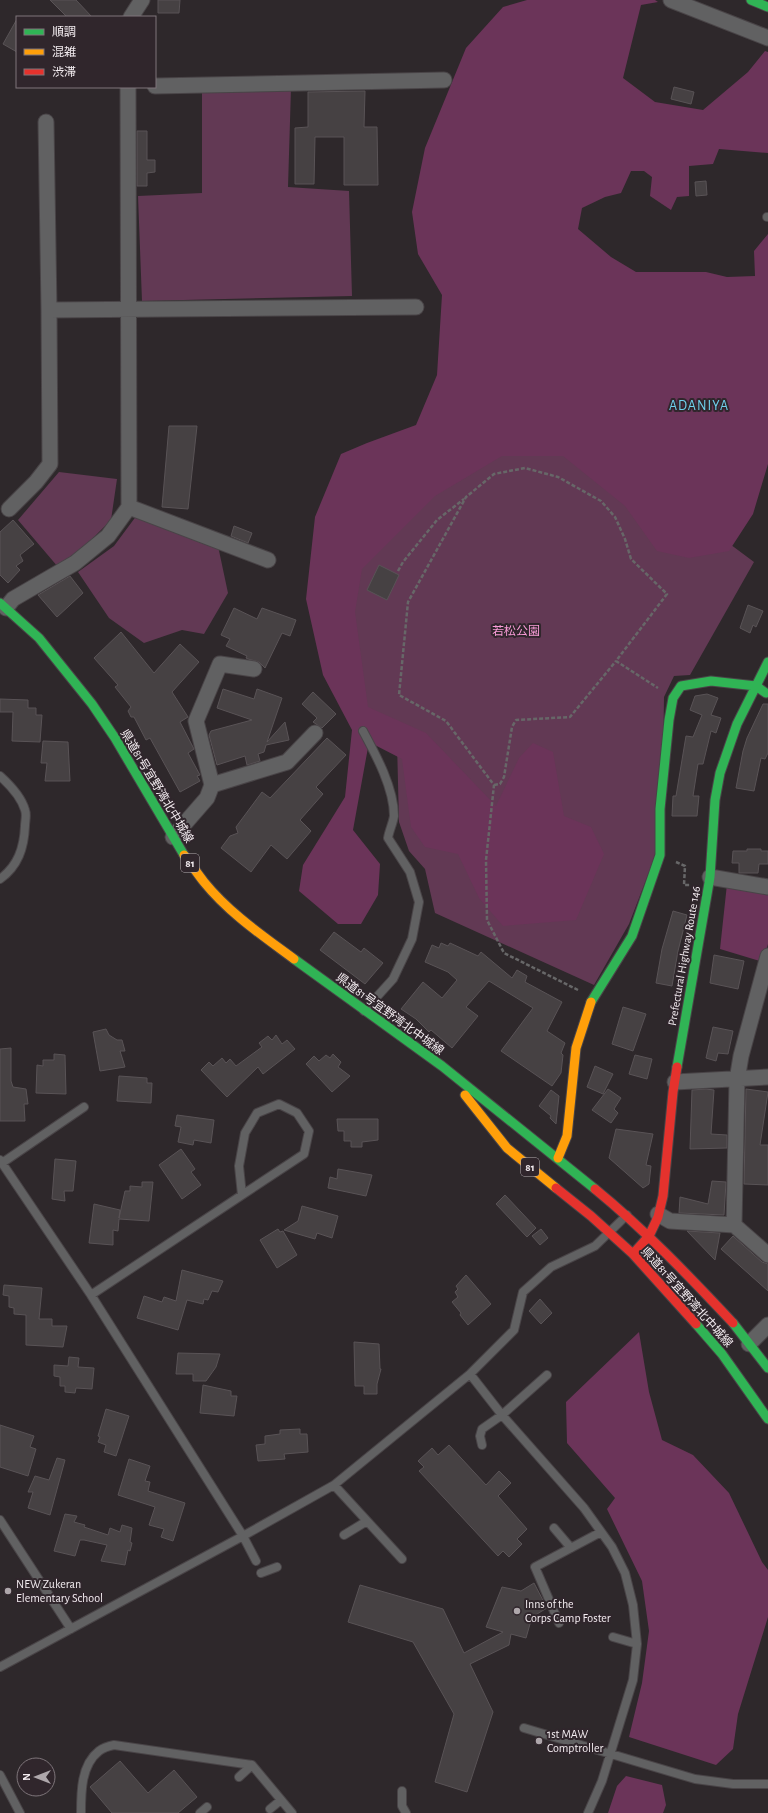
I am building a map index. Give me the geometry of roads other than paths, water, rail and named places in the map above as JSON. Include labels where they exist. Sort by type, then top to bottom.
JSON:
[{"type":"main road","points":[[751,0],[768,7]]},
{"type":"main road","name":"県道81号宜野湾北中城線","points":[[3,606],[39,638],[92,704],[115,738],[192,867],[205,883],[238,916],[364,1011],[442,1066],[627,1215],[676,1260],[734,1324],[768,1368]]},
{"type":"main road","name":"Prefectural Highway Route 146","points":[[632,1254],[649,1236],[658,1214],[663,1196],[675,1082],[710,877],[715,800],[720,772],[726,749],[734,730],[768,662]]},
{"type":"main road","points":[[558,1158],[567,1136],[576,1048],[593,997],[632,936],[660,855],[660,809],[669,720],[673,698],[681,686],[711,681],[756,686],[768,694]]},
{"type":"main road","name":"県道81号宜野湾北中城線","points":[[442,1066],[507,1148],[591,1216],[657,1279],[722,1354],[768,1419]]},
{"type":"street","points":[[132,16],[142,0]]},
{"type":"street","points":[[671,0],[768,38]]},
{"type":"street","points":[[156,86],[444,80]]},
{"type":"street","points":[[3,606],[75,563],[108,536],[129,507],[128,88]]},
{"type":"street","points":[[9,509],[36,482],[50,464],[46,122]]},
{"type":"street","points":[[49,310],[416,307]]},
{"type":"street","points":[[129,507],[268,560]]},
{"type":"street","points":[[173,837],[207,798],[212,785],[196,721],[220,664],[254,669]]},
{"type":"street","points":[[212,785],[287,762],[314,733]]},
{"type":"street","points":[[710,877],[768,887]]},
{"type":"street","points":[[734,1225],[737,1080],[741,1056],[768,956]]},
{"type":"street","points":[[675,1082],[737,1080],[768,1077]]},
{"type":"street","points":[[658,1214],[670,1221],[734,1225],[768,1255]]},
{"type":"street","points":[[749,1344],[768,1325]]},
{"type":"lane","points":[[363,731],[380,761],[390,793],[394,817],[388,838],[410,872],[419,902],[412,939],[392,979],[364,1011]]},
{"type":"lane","points":[[0,776],[14,789],[26,811],[20,858],[9,872],[0,879]]},
{"type":"lane","points":[[91,1295],[304,1154],[309,1131],[297,1113],[279,1104],[257,1113],[245,1133],[240,1160],[239,1166],[242,1195]]},
{"type":"lane","points":[[84,1107],[1,1162],[91,1295],[243,1536],[256,1561]]},
{"type":"lane","points":[[0,1667],[243,1536],[334,1485],[470,1374],[514,1330],[523,1292],[550,1267],[595,1246],[627,1215]]},
{"type":"lane","points":[[470,1374],[502,1415],[584,1508],[612,1547],[625,1573],[633,1605],[638,1644],[633,1680],[602,1780],[588,1813]]},
{"type":"lane","points":[[482,1445],[480,1436],[482,1429],[502,1415],[547,1375]]},
{"type":"lane","points":[[334,1485],[402,1559]]},
{"type":"lane","points":[[0,1520],[72,1629]]},
{"type":"lane","points":[[344,1535],[367,1521]]},
{"type":"lane","points":[[554,1528],[571,1548]]},
{"type":"lane","points":[[559,1623],[535,1567],[601,1532]]},
{"type":"lane","points":[[261,1573],[277,1566]]},
{"type":"lane","points":[[613,1637],[638,1644]]},
{"type":"lane","points":[[524,1728],[695,1779],[733,1784],[768,1782]]},
{"type":"lane","points":[[81,1813],[81,1794],[84,1776],[90,1762],[100,1750],[114,1745],[252,1765],[292,1813]]},
{"type":"lane","points":[[239,1777],[252,1765]]},
{"type":"lane","points":[[0,1775],[20,1813]]},
{"type":"lane","points":[[402,1791],[402,1806],[406,1813]]},
{"type":"lane","points":[[270,1809],[281,1800]]},
{"type":"lane","points":[[200,1813],[207,1807]]},
{"type":"place","name":"NEW Zukeran Elementary School","points":[[8,1591]]},
{"type":"place","name":"Inns of the Corps Camp Foster","points":[[517,1611]]},
{"type":"place","name":"1st MAW Comptroller","points":[[539,1741]]},
{"type":"district","name":"ADANIYA","points":[[699,406]]},
{"type":"park label","name":"若松公園","points":[[516,631]]}]
